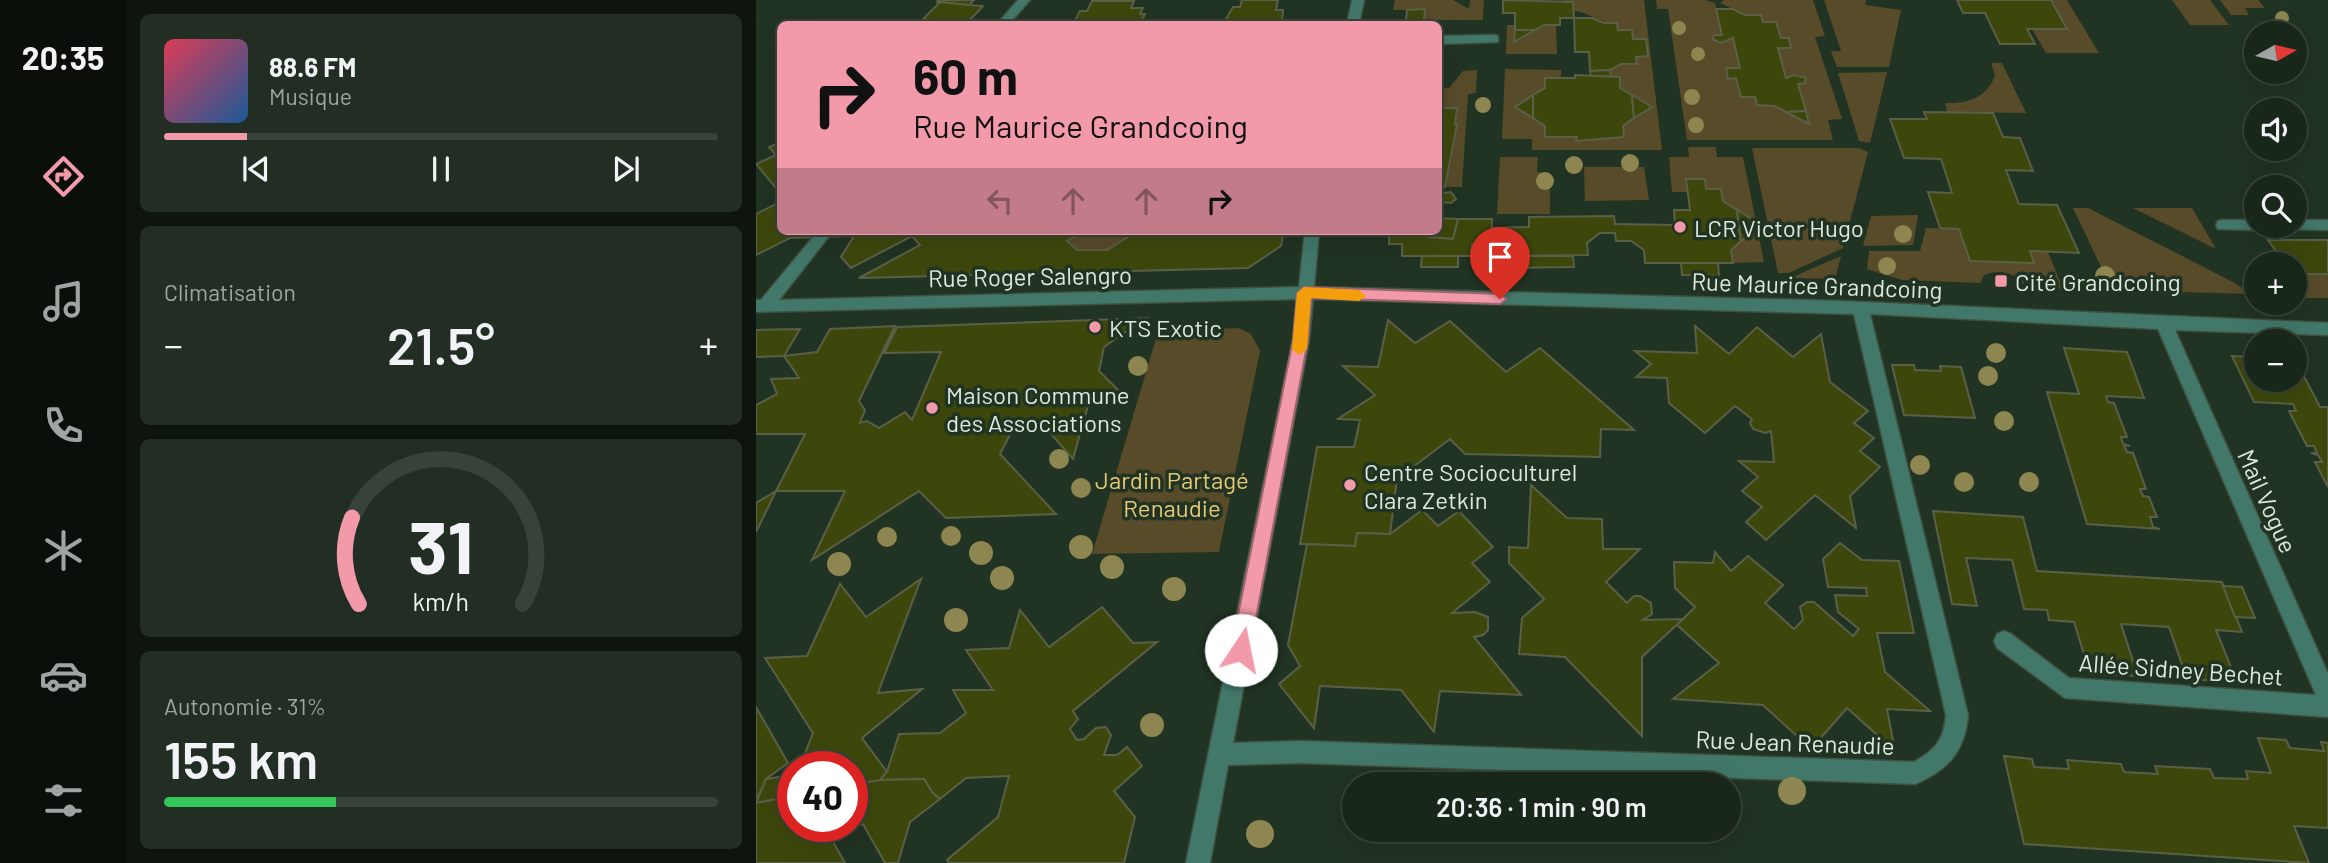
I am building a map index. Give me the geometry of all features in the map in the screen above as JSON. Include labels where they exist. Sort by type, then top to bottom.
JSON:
[{"type":"street","points":[[1006,21],[1024,0]]},
{"type":"street","points":[[1354,21],[1358,0]]},
{"type":"street","points":[[1442,40],[1494,39]]},
{"type":"street","points":[[2223,225],[2244,225]]},
{"type":"street","points":[[2307,225],[2328,225]]},
{"type":"street","points":[[761,306],[823,235]]},
{"type":"street","points":[[1198,863],[1301,340],[1311,235]]},
{"type":"street","name":"Rue Roger Salengro","points":[[761,306],[1304,293]]},
{"type":"street","name":"Rue Maurice Grandcoing","points":[[1304,293],[1861,308],[2164,324],[2328,329]]},
{"type":"street","name":"Rue Jean Renaudie","points":[[1220,754],[1315,752],[1915,773],[1931,765],[1952,747],[1956,736],[1956,715],[1861,308]]},
{"type":"street","name":"Mail Vogue","points":[[2164,324],[2328,698]]},
{"type":"street","name":"Allée Sidney Bechet","points":[[2004,640],[2065,688],[2328,706]]},
{"type":"green space","points":[[1395,0],[1453,0],[1469,9],[1470,0],[1484,0],[1483,20],[1391,21],[1424,19],[1425,10],[1393,10]]},
{"type":"green space","points":[[1560,0],[1644,0],[1662,150],[1532,150],[1532,139],[1502,139],[1505,69],[1561,70],[1561,78],[1545,78],[1545,88],[1515,107],[1545,126],[1545,137],[1577,137],[1577,141],[1624,137],[1623,126],[1652,106],[1620,88],[1620,78],[1611,78],[1610,70],[1621,64],[1636,64],[1636,57],[1648,56],[1646,39],[1633,39],[1618,30],[1617,23],[1604,22],[1585,13],[1573,11],[1573,2]]},
{"type":"green space","points":[[1656,0],[1705,0],[1715,3],[1722,35],[1715,35],[1712,39],[1721,43],[1733,38],[1740,68],[1726,69],[1728,78],[1736,78],[1741,97],[1755,97],[1757,105],[1775,106],[1809,123],[1798,84],[1805,83],[1806,78],[1794,75],[1786,78],[1778,48],[1791,48],[1789,38],[1781,38],[1776,22],[1763,22],[1760,15],[1745,15],[1720,3],[1724,0],[1813,0],[1825,36],[1815,37],[1842,119],[1828,120],[1833,140],[1687,140],[1668,9],[1657,9]]},
{"type":"green space","points":[[1824,0],[1866,0],[1865,5],[1901,10],[1889,67],[1837,67],[1831,51],[1841,51]]},
{"type":"green space","points":[[2051,0],[2067,0],[2099,53],[2046,53],[2032,29],[2067,28]]},
{"type":"green space","points":[[2172,0],[2210,0],[2229,25],[2190,25]]},
{"type":"green space","points":[[2220,0],[2258,0],[2265,8],[2245,8],[2249,15],[2231,15]]},
{"type":"green space","points":[[1507,25],[1515,25],[1515,42],[1544,25],[1556,25],[1557,54],[1506,54]]},
{"type":"green space","points":[[1991,63],[2002,63],[2026,113],[1947,112],[1945,103],[1968,101],[1987,89],[1995,75]]},
{"type":"green space","points":[[1477,70],[1476,93],[1468,94],[1462,187],[1445,187],[1457,125],[1456,108],[1444,108],[1442,105],[1442,87],[1449,88],[1463,71]]},
{"type":"green space","points":[[1887,72],[1870,143],[1859,141],[1838,73]]},
{"type":"green space","points":[[1688,147],[1716,147],[1717,157],[1743,157],[1764,262],[1733,263],[1731,250],[1755,230],[1754,220],[1723,201],[1721,189],[1706,189],[1704,179],[1686,179],[1687,192],[1672,192],[1669,157],[1689,157]]},
{"type":"green space","points":[[1752,148],[1859,148],[1868,152],[1843,248],[1789,273],[1778,273]]},
{"type":"green space","points":[[1500,157],[1538,157],[1537,172],[1550,173],[1550,214],[1497,214]]},
{"type":"green space","points":[[1584,167],[1644,167],[1649,200],[1585,201]]},
{"type":"green space","points":[[2073,208],[2088,208],[2235,283],[2244,289],[2244,294],[2112,290]]},
{"type":"green space","points":[[2133,208],[2192,208],[2216,249]]},
{"type":"green space","points":[[1918,215],[1913,245],[1863,246],[1871,216]]},
{"type":"green space","points":[[1926,228],[1959,229],[1970,261],[2033,263],[2030,251],[2048,252],[2063,289],[2025,287],[2017,278],[2001,272],[1984,275],[1980,283],[1902,280],[1867,269],[1869,251],[1920,251]]},
{"type":"green space","points":[[1077,235],[1131,235],[1107,250],[1077,250],[1067,241]]},
{"type":"green space","points":[[1841,256],[1835,279],[1790,278]]},
{"type":"green space","points":[[2307,274],[2328,274],[2328,298],[2307,298]]},
{"type":"green space","name":"Jardin Partagé Renaudie","points":[[1238,328],[1251,334],[1260,351],[1219,552],[1092,554],[1158,332]]},
{"type":"building","points":[[974,0],[969,5],[937,2]]},
{"type":"building","points":[[1242,0],[1278,0],[1276,10],[1283,10],[1282,21],[1225,21],[1233,7],[1240,7]]},
{"type":"building","points":[[1503,0],[1573,2],[1574,18],[1560,18],[1560,25],[1544,25],[1535,30],[1515,30],[1515,13],[1503,13]]},
{"type":"building","points":[[1957,0],[2051,0],[2067,29],[2027,29],[2035,44],[2000,44],[1985,13],[1963,13]]},
{"type":"building","points":[[1092,1],[1134,1],[1131,8],[1143,8],[1140,14],[1145,14],[1142,21],[1075,21],[1080,11],[1087,11]]},
{"type":"building","points":[[940,2],[983,6],[969,21],[923,19]]},
{"type":"building","points":[[1425,9],[1424,20],[1406,20],[1407,10]]},
{"type":"building","points":[[1716,9],[1733,9],[1745,15],[1761,15],[1763,22],[1776,22],[1781,38],[1789,38],[1791,48],[1778,48],[1786,78],[1794,75],[1806,78],[1805,83],[1798,84],[1806,111],[1786,112],[1775,106],[1757,105],[1755,97],[1741,97],[1736,78],[1728,79],[1726,68],[1740,68],[1733,38],[1721,43],[1712,39],[1715,35],[1722,35]]},
{"type":"building","points":[[1574,18],[1617,23],[1618,30],[1632,30],[1633,39],[1646,39],[1648,56],[1636,57],[1637,64],[1621,64],[1610,70],[1590,71],[1589,52],[1575,52]]},
{"type":"building","points":[[1515,30],[1535,30],[1514,42]]},
{"type":"building","points":[[1610,70],[1611,78],[1591,78],[1590,71]]},
{"type":"building","points":[[1575,75],[1620,77],[1620,88],[1632,95],[1634,118],[1623,126],[1624,137],[1576,141],[1577,137],[1545,137],[1545,126],[1533,118],[1533,95],[1545,88],[1545,78],[1575,78]]},
{"type":"building","points":[[1533,95],[1533,118],[1515,107]]},
{"type":"building","points":[[1632,95],[1652,107],[1634,118]]},
{"type":"building","points":[[1442,106],[1457,108],[1457,124],[1445,187],[1442,187]]},
{"type":"building","points":[[1806,111],[1809,124],[1786,112]]},
{"type":"building","points":[[1924,112],[1993,113],[2003,137],[2020,138],[2033,171],[2006,170],[2019,204],[2057,205],[2079,253],[2030,251],[2034,263],[1970,261],[1959,229],[1940,228],[1928,192],[1952,193],[1941,159],[1904,158],[1890,119],[1927,119]]},
{"type":"building","points":[[777,143],[777,189],[756,164],[776,155],[769,147]]},
{"type":"building","points":[[1686,179],[1705,179],[1706,189],[1721,189],[1723,201],[1737,210],[1741,241],[1731,250],[1733,263],[1645,263],[1644,250],[1631,241],[1616,241],[1615,233],[1600,233],[1587,243],[1588,255],[1502,256],[1491,243],[1491,228],[1529,227],[1529,217],[1614,216],[1615,224],[1675,225],[1674,210],[1690,210]]},
{"type":"building","points":[[1451,192],[1456,199],[1451,203],[1442,202],[1442,193]]},
{"type":"building","points":[[777,204],[777,235],[819,237],[790,238],[756,255],[756,214]]},
{"type":"building","points":[[1737,210],[1754,220],[1755,230],[1741,241]]},
{"type":"building","points":[[1442,218],[1458,219],[1453,239],[1428,237],[1442,235]]},
{"type":"building","points":[[1458,219],[1492,219],[1491,243],[1472,244],[1471,256],[1402,256],[1402,244],[1389,244],[1389,235],[1428,235],[1453,239]]},
{"type":"building","points":[[823,235],[1077,235],[1067,241],[1077,250],[1107,250],[1131,235],[1283,235],[1281,246],[1248,268],[859,278],[920,245],[912,236],[851,268],[841,257],[854,236],[819,237]]},
{"type":"building","points":[[2268,240],[2328,240],[2328,274],[2307,274],[2307,252],[2276,252]]},
{"type":"building","points":[[1422,256],[1458,256],[1458,267],[1421,267]]},
{"type":"building","points":[[1502,256],[1573,256],[1574,267],[1501,268]]},
{"type":"building","points":[[1681,263],[1718,263],[1719,276],[1682,275]]},
{"type":"building","points":[[1146,318],[1104,347],[1099,371],[1124,396],[1091,395],[1073,459],[1045,427],[1014,427],[1000,454],[1056,514],[946,518],[919,491],[812,560],[845,491],[776,491],[805,434],[756,434],[756,405],[777,394],[771,379],[799,378],[784,356],[817,352],[830,329],[895,326],[859,401],[865,410],[860,423],[867,421],[879,428],[905,412],[912,420],[941,352],[884,353],[897,327]]},
{"type":"building","points":[[1388,320],[1415,343],[1450,321],[1506,372],[1540,348],[1634,430],[1601,429],[1600,457],[1465,454],[1450,439],[1397,479],[1390,534],[1357,533],[1355,546],[1300,544],[1317,447],[1354,447],[1360,420],[1338,419],[1375,395],[1343,366],[1378,367]]},
{"type":"building","points":[[1695,326],[1729,354],[1757,327],[1793,357],[1821,334],[1830,382],[1868,411],[1854,423],[1874,438],[1860,451],[1880,467],[1850,496],[1856,528],[1815,495],[1766,540],[1746,522],[1762,507],[1742,491],[1758,477],[1739,461],[1774,462],[1771,431],[1765,433],[1753,429],[1750,423],[1752,419],[1735,406],[1705,433],[1669,403],[1667,378],[1636,377],[1651,364],[1635,351],[1697,353]]},
{"type":"building","points":[[800,329],[784,356],[756,357],[756,330]]},
{"type":"building","points":[[2064,348],[2127,352],[2144,398],[2106,396],[2108,402],[2114,403],[2127,437],[2121,437],[2123,444],[2130,446],[2124,445],[2127,452],[2133,453],[2146,489],[2140,489],[2143,496],[2149,497],[2157,517],[2150,517],[2153,527],[2160,529],[2087,524],[2047,392],[2079,394]]},
{"type":"building","points":[[2232,356],[2244,356],[2244,381]]},
{"type":"building","points":[[1892,365],[1914,365],[1915,370],[1941,371],[1940,366],[1961,367],[1975,418],[1904,415]]},
{"type":"building","points":[[2307,382],[2320,407],[2328,407],[2328,487],[2315,462],[2322,462],[2318,455],[2311,453],[2317,453],[2314,446],[2307,446],[2289,411],[2296,411],[2293,404],[2254,402],[2249,392],[2307,392]]},
{"type":"building","points":[[1531,485],[1567,518],[1602,519],[1603,549],[1640,549],[1606,582],[1627,603],[1634,596],[1640,596],[1651,603],[1652,614],[1643,620],[1683,619],[1642,657],[1642,736],[1565,657],[1519,654],[1522,618],[1544,599],[1509,563],[1509,547],[1528,548]]},
{"type":"building","points":[[776,491],[756,532],[756,503]]},
{"type":"building","points":[[1422,510],[1438,526],[1459,511],[1493,547],[1472,563],[1490,582],[1452,613],[1475,612],[1488,617],[1488,630],[1483,635],[1474,637],[1521,695],[1440,691],[1434,732],[1401,690],[1320,686],[1314,728],[1279,684],[1300,666],[1288,645],[1307,544],[1355,546],[1357,533],[1390,534]]},
{"type":"building","points":[[1933,511],[2023,517],[2037,571],[2222,582],[2242,632],[2216,630],[2237,682],[2187,679],[2169,627],[2121,624],[2138,676],[2090,674],[2074,622],[2049,620],[2047,610],[2024,609],[2012,560],[1966,558],[1977,606],[1952,604]]},
{"type":"building","points":[[1840,543],[1862,560],[1899,561],[1914,633],[1877,633],[1885,672],[1930,711],[1887,709],[1895,751],[1847,708],[1811,749],[1763,705],[1673,699],[1719,663],[1677,625],[1695,607],[1675,588],[1674,562],[1713,563],[1715,552],[1731,571],[1748,556],[1783,585],[1765,603],[1794,629],[1803,620],[1800,607],[1807,602],[1814,602],[1853,636],[1859,629],[1838,612],[1835,595],[1867,596],[1866,588],[1828,587],[1823,559]]},
{"type":"building","points":[[921,579],[878,693],[922,689],[862,738],[887,772],[880,780],[868,782],[868,751],[806,751],[813,733],[765,658],[807,656],[840,584],[866,617]]},
{"type":"building","points":[[2223,586],[2242,587],[2255,618],[2235,617]]},
{"type":"building","points":[[1102,607],[1133,643],[1157,642],[1073,711],[1078,719],[1070,729],[1077,740],[1084,739],[1096,728],[1106,727],[1111,735],[1104,755],[1117,755],[1127,747],[1142,766],[1114,791],[1135,817],[1124,863],[949,863],[947,860],[998,817],[1009,776],[966,778],[940,799],[924,779],[880,780],[887,772],[899,734],[940,733],[966,713],[953,690],[993,690],[966,650],[1009,648],[1020,610],[1049,647]]},
{"type":"building","points":[[756,707],[781,751],[777,751],[777,771],[766,779],[756,801]]},
{"type":"building","points":[[2258,738],[2286,740],[2290,748],[2324,751],[2321,742],[2328,743],[2328,828],[2294,826],[2309,863],[2024,844],[2004,756],[2032,759],[2034,767],[2069,769],[2067,760],[2121,764],[2124,772],[2158,774],[2155,766],[2210,769],[2214,778],[2248,779],[2246,771],[2271,773]]},
{"type":"building","points":[[777,777],[777,799],[756,803],[766,779]]},
{"type":"building","points":[[924,779],[940,799],[910,822],[898,863],[885,863],[868,833],[868,782]]},
{"type":"building","points":[[777,799],[777,842],[833,842],[845,863],[756,863],[756,803]]},
{"type":"slow traffic","points":[[1299,349],[1304,293],[1359,296]]},
{"type":"place","name":"LCR Victor Hugo","points":[[1680,227]]},
{"type":"place","name":"Cité Grandcoing","points":[[2001,281]]},
{"type":"place","name":"KTS Exotic","points":[[1095,327]]},
{"type":"place","name":"Maison Commune des Associations","points":[[932,408]]},
{"type":"place","name":"Centre Socioculturel Clara Zetkin","points":[[1350,485]]},
{"type":"route","points":[[1241,650],[1301,340],[1304,293],[1500,299]]}]
